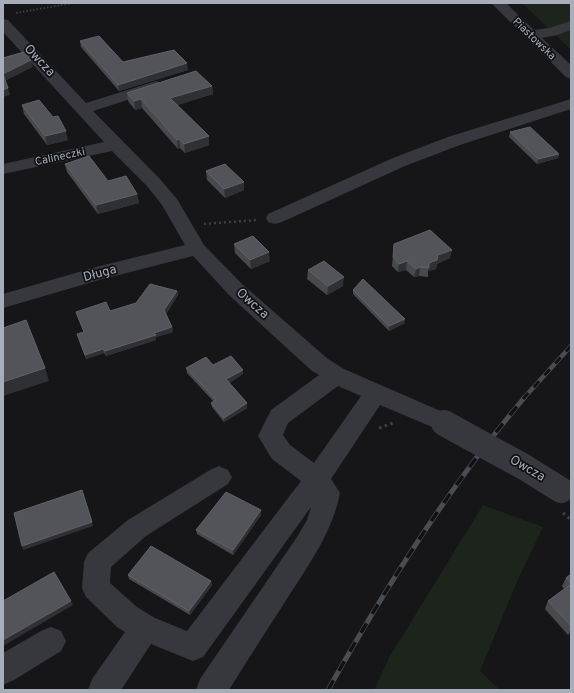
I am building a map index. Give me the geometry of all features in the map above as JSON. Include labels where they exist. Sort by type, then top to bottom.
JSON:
[{"type":"street","name":"Piastowska","points":[[498,3],[571,74]]},
{"type":"street","name":"Owcza","points":[[9,18],[83,109],[153,182],[170,203],[197,249],[236,290],[320,365],[336,375],[375,394],[444,424],[524,466],[566,494]]},
{"type":"street","points":[[531,35],[552,32],[571,25]]},
{"type":"street","points":[[83,109],[170,82]]},
{"type":"street","points":[[275,218],[399,162],[454,141],[571,104]]},
{"type":"street","name":"Calineczki","points":[[3,169],[116,145]]},
{"type":"street","name":"Długa","points":[[3,301],[96,274],[197,249]]},
{"type":"street","points":[[211,690],[298,558],[318,524],[325,507],[327,493],[316,480],[292,459],[281,452],[270,436],[279,417],[336,375]]},
{"type":"street","points":[[219,477],[137,528],[98,562],[96,588],[127,617],[145,628],[193,647],[316,480],[375,394]]},
{"type":"street","points":[[104,690],[145,628]]},
{"type":"street","points":[[3,670],[51,641]]},
{"type":"path","points":[[9,18],[73,3]]},
{"type":"path","points":[[203,224],[275,218]]},
{"type":"path","points":[[376,429],[390,423],[396,423]]},
{"type":"shaded area","points":[[522,3],[571,3],[571,49],[570,49]]},
{"type":"shaded area","points":[[483,505],[543,527],[516,584],[480,671],[500,690],[374,690],[390,656]]},
{"type":"building","points":[[99,36],[123,62],[174,50],[187,63],[118,85],[80,41]]},
{"type":"building","points":[[24,52],[31,60],[3,74],[3,58]]},
{"type":"building","points":[[196,71],[212,86],[170,98],[209,136],[184,144],[179,139],[177,140],[141,99],[134,101],[127,93]]},
{"type":"building","points":[[3,74],[8,88],[3,90]]},
{"type":"building","points":[[39,100],[53,117],[58,116],[66,131],[45,136],[22,105]]},
{"type":"building","points":[[530,127],[559,154],[538,159],[510,132]]},
{"type":"building","points":[[89,156],[108,181],[126,176],[137,194],[96,205],[65,164]]},
{"type":"building","points":[[225,164],[244,182],[224,189],[206,171]]},
{"type":"building","points":[[430,230],[452,250],[438,255],[437,260],[429,263],[429,268],[420,267],[416,269],[407,261],[399,264],[393,257],[394,244]]},
{"type":"building","points":[[253,236],[269,252],[250,260],[234,244]]},
{"type":"building","points":[[324,261],[344,277],[328,286],[308,270]]},
{"type":"building","points":[[363,279],[405,319],[389,326],[353,290]]},
{"type":"building","points":[[150,284],[177,291],[164,310],[172,327],[154,333],[156,335],[105,351],[103,349],[85,355],[77,334],[84,332],[76,312],[106,302],[110,311],[136,303]]},
{"type":"building","points":[[26,320],[45,368],[3,382],[3,328]]},
{"type":"building","points":[[231,356],[243,370],[226,379],[247,403],[224,418],[211,403],[216,400],[186,368],[206,357],[213,365]]},
{"type":"building","points":[[82,490],[92,522],[22,546],[14,513]]},
{"type":"building","points":[[226,492],[261,510],[233,550],[196,530]]},
{"type":"building","points":[[151,546],[211,581],[189,611],[128,575]]},
{"type":"building","points":[[54,572],[71,601],[3,640],[3,601]]},
{"type":"building","points":[[571,574],[571,584],[566,578]]},
{"type":"building","points":[[571,584],[571,626],[548,601]]},
{"type":"railway","points":[[523,399],[571,346]]},
{"type":"railway","points":[[328,690],[372,614],[419,539],[469,467],[524,398]]}]
